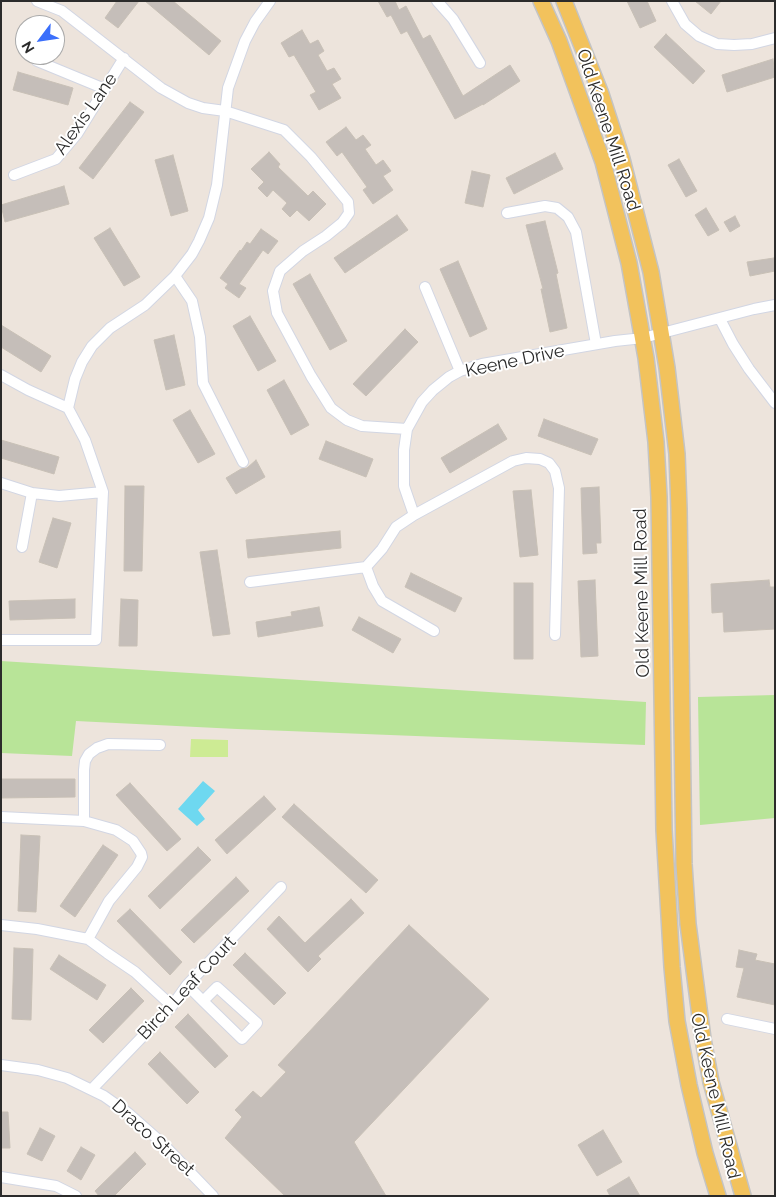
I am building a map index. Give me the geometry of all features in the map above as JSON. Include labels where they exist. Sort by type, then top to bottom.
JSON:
[{"type":"main road","name":"Old Keene Mill Road","points":[[541,1],[569,67],[603,162],[629,263],[643,338],[656,442],[659,497],[664,830],[672,968],[677,1021],[684,1060],[705,1153],[718,1196]]},
{"type":"main road","name":"Old Keene Mill Road","points":[[564,1],[601,94],[622,159],[645,246],[662,334],[677,454],[684,864],[688,924],[703,1039],[711,1082],[743,1196]]},
{"type":"street","points":[[437,1],[453,19],[480,62]]},
{"type":"street","points":[[672,1],[685,24],[699,36],[717,44],[752,44],[775,38]]},
{"type":"street","points":[[42,2],[62,12],[124,58],[147,78],[188,103],[203,108],[225,111],[284,130],[311,158],[348,202],[350,213],[342,222],[280,271],[273,291],[277,312],[311,376],[331,408],[346,420],[362,426],[408,428]]},
{"type":"street","points":[[68,408],[75,380],[82,362],[92,346],[110,328],[145,305],[176,276],[199,241],[213,206],[217,185],[228,88],[236,63],[252,28],[268,2]]},
{"type":"street","name":"Alexis Lane","points":[[14,175],[56,160],[77,134],[124,58]]},
{"type":"street","points":[[49,65],[106,88]]},
{"type":"street","points":[[507,213],[545,206],[558,208],[568,217],[576,232],[596,344]]},
{"type":"street","points":[[176,276],[192,301],[200,337],[203,383],[243,462]]},
{"type":"street","points":[[425,288],[460,371]]},
{"type":"street","name":"Keene Drive","points":[[414,515],[404,486],[404,450],[408,428],[417,410],[434,390],[460,371],[482,364],[596,344],[643,338],[754,309],[775,306]]},
{"type":"street","points":[[720,319],[749,369],[775,403]]},
{"type":"street","points":[[1,375],[28,390],[68,408],[85,440],[103,492],[96,640],[1,640]]},
{"type":"street","points":[[250,582],[366,567],[382,549],[396,527],[414,515],[513,461],[526,458],[540,459],[549,463],[555,472],[559,488],[555,635]]},
{"type":"street","points":[[1,483],[32,493],[60,496],[103,492]]},
{"type":"street","points":[[22,547],[32,493]]},
{"type":"street","points":[[366,567],[382,601],[434,631]]},
{"type":"street","points":[[84,821],[84,770],[85,761],[89,754],[97,748],[108,744],[160,745]]},
{"type":"street","points":[[1,817],[84,821],[116,830],[128,837],[141,853],[142,857],[132,874],[109,901],[88,939]]},
{"type":"street","name":"Birch Leaf Court","points":[[92,1089],[172,1006],[187,985],[281,887]]},
{"type":"street","points":[[1,925],[37,929],[88,939],[135,972],[172,1006]]},
{"type":"street","points":[[187,985],[203,1001],[242,1039],[257,1023],[217,987],[203,1001]]},
{"type":"street","points":[[727,1019],[775,1029]]},
{"type":"street","name":"Draco Street","points":[[1,1065],[38,1070],[67,1078],[104,1096],[135,1119],[180,1160],[213,1196]]},
{"type":"street","points":[[1,1176],[56,1186],[76,1196]]},
{"type":"green space","points":[[1,661],[646,702],[645,745],[76,721],[72,756],[1,753]]},
{"type":"green space","points":[[775,695],[775,818],[700,825],[698,697]]},
{"type":"green space","points":[[191,739],[228,740],[228,757],[190,757]]},
{"type":"water","points":[[203,781],[215,791],[198,810],[205,819],[197,826],[178,809]]},
{"type":"building","points":[[117,1],[139,1],[118,28],[105,18]]},
{"type":"building","points":[[145,1],[173,1],[221,41],[209,55]]},
{"type":"building","points":[[378,1],[395,1],[399,10],[406,6],[423,39],[430,35],[463,96],[510,65],[520,81],[483,105],[455,119],[407,31],[401,34],[391,15],[387,17]]},
{"type":"building","points":[[627,1],[647,1],[656,21],[640,28]]},
{"type":"building","points":[[695,1],[721,1],[711,14]]},
{"type":"building","points":[[302,30],[310,44],[318,40],[324,51],[318,55],[327,71],[334,68],[341,79],[332,84],[341,98],[319,110],[310,95],[316,92],[294,55],[289,57],[281,43]]},
{"type":"building","points":[[666,34],[705,71],[693,84],[654,47]]},
{"type":"building","points":[[773,59],[775,77],[727,92],[722,75]]},
{"type":"building","points":[[18,72],[73,88],[68,105],[13,90]]},
{"type":"building","points":[[130,102],[144,112],[93,179],[79,168]]},
{"type":"building","points":[[346,127],[356,140],[363,135],[371,145],[365,149],[376,165],[383,160],[391,171],[383,176],[393,190],[373,204],[363,190],[367,187],[342,152],[337,156],[326,142]]},
{"type":"building","points":[[269,152],[280,164],[278,167],[308,196],[313,191],[326,204],[309,221],[297,210],[290,217],[282,209],[287,203],[273,190],[267,197],[258,188],[264,182],[251,169]]},
{"type":"building","points":[[555,153],[563,169],[514,194],[506,178]]},
{"type":"building","points":[[173,155],[188,211],[171,216],[155,160]]},
{"type":"building","points":[[679,159],[697,191],[686,197],[668,165]]},
{"type":"building","points":[[472,171],[490,175],[483,207],[465,203]]},
{"type":"building","points":[[64,186],[69,204],[5,222],[1,205]]},
{"type":"building","points":[[706,208],[719,230],[708,236],[695,215]]},
{"type":"building","points":[[397,215],[408,230],[345,273],[334,258]]},
{"type":"building","points":[[735,216],[740,226],[730,232],[724,222]]},
{"type":"building","points":[[545,221],[558,273],[556,274],[567,328],[550,332],[541,289],[543,289],[526,225]]},
{"type":"building","points":[[110,228],[140,277],[124,286],[94,238]]},
{"type":"building","points":[[261,229],[278,241],[268,254],[263,250],[239,284],[246,288],[239,298],[225,288],[228,284],[220,278],[240,250],[247,242],[250,244]]},
{"type":"building","points":[[774,258],[775,271],[750,276],[747,262]]},
{"type":"building","points":[[458,261],[487,329],[470,337],[440,269]]},
{"type":"building","points":[[310,274],[347,341],[330,350],[293,284]]},
{"type":"building","points":[[250,316],[276,361],[258,371],[233,326]]},
{"type":"building","points":[[1,325],[51,356],[41,372],[1,347]]},
{"type":"building","points":[[405,329],[418,342],[366,396],[353,384]]},
{"type":"building","points":[[174,335],[185,385],[166,390],[154,340]]},
{"type":"building","points":[[284,380],[309,425],[291,435],[267,390]]},
{"type":"building","points":[[190,410],[215,454],[198,463],[173,420]]},
{"type":"building","points":[[544,419],[598,439],[591,455],[538,436]]},
{"type":"building","points":[[498,424],[507,439],[450,473],[441,458]]},
{"type":"building","points":[[1,440],[59,457],[54,474],[1,458]]},
{"type":"building","points":[[326,441],[373,459],[366,477],[319,459]]},
{"type":"building","points":[[256,460],[265,477],[236,494],[226,478],[241,469],[247,468]]},
{"type":"building","points":[[125,486],[144,486],[142,571],[124,571]]},
{"type":"building","points":[[599,487],[601,543],[596,543],[597,553],[583,554],[581,488]]},
{"type":"building","points":[[531,490],[538,555],[520,557],[513,491]]},
{"type":"building","points":[[53,518],[71,523],[57,568],[39,562]]},
{"type":"building","points":[[340,531],[341,548],[248,558],[246,540]]},
{"type":"building","points":[[217,550],[230,634],[213,636],[200,552]]},
{"type":"building","points":[[411,573],[462,598],[455,612],[405,587]]},
{"type":"building","points":[[595,580],[598,656],[581,657],[578,581]]},
{"type":"building","points":[[769,580],[770,587],[775,587],[775,629],[724,632],[723,612],[712,613],[711,584]]},
{"type":"building","points":[[514,583],[533,583],[533,659],[514,659]]},
{"type":"building","points":[[75,599],[75,618],[10,620],[9,601]]},
{"type":"building","points":[[121,599],[138,600],[137,646],[119,646]]},
{"type":"building","points":[[319,607],[323,626],[258,637],[256,622],[292,616],[291,612]]},
{"type":"building","points":[[359,617],[401,639],[393,653],[352,630]]},
{"type":"building","points":[[1,779],[75,779],[75,797],[1,798]]},
{"type":"building","points":[[130,783],[181,839],[167,851],[116,795]]},
{"type":"building","points":[[264,796],[276,809],[227,854],[215,840]]},
{"type":"building","points":[[294,804],[378,880],[366,893],[282,817]]},
{"type":"building","points":[[21,835],[40,836],[36,912],[18,911]]},
{"type":"building","points":[[103,845],[118,855],[75,917],[60,906]]},
{"type":"building","points":[[198,847],[211,860],[160,909],[148,896]]},
{"type":"building","points":[[236,877],[249,891],[194,943],[181,930]]},
{"type":"building","points":[[351,899],[364,913],[318,956],[321,959],[308,972],[267,929],[279,916],[305,943]]},
{"type":"building","points":[[130,909],[182,962],[170,975],[117,921]]},
{"type":"building","points":[[409,925],[489,999],[354,1142],[386,1196],[285,1196],[225,1138],[242,1117],[235,1110],[253,1091],[261,1098],[286,1072],[278,1065]]},
{"type":"building","points":[[14,948],[33,949],[31,1020],[12,1019]]},
{"type":"building","points":[[739,950],[757,954],[755,960],[775,964],[775,1005],[737,997],[744,968],[736,967]]},
{"type":"building","points":[[245,953],[286,993],[274,1005],[233,965]]},
{"type":"building","points":[[59,955],[106,985],[97,1000],[50,969]]},
{"type":"building","points":[[131,988],[144,1001],[103,1043],[89,1030]]},
{"type":"building","points":[[188,1014],[228,1056],[215,1068],[175,1027]]},
{"type":"building","points":[[160,1052],[199,1092],[187,1104],[148,1064]]},
{"type":"building","points":[[1,1112],[8,1112],[10,1148],[1,1148]]},
{"type":"building","points":[[40,1128],[55,1136],[42,1161],[27,1154]]},
{"type":"building","points":[[603,1130],[622,1162],[597,1176],[578,1145]]},
{"type":"building","points":[[81,1147],[95,1155],[81,1180],[67,1171]]},
{"type":"building","points":[[135,1152],[146,1164],[114,1196],[99,1196],[95,1191]]},
{"type":"building","points":[[629,1177],[640,1196],[610,1196],[607,1190]]}]
